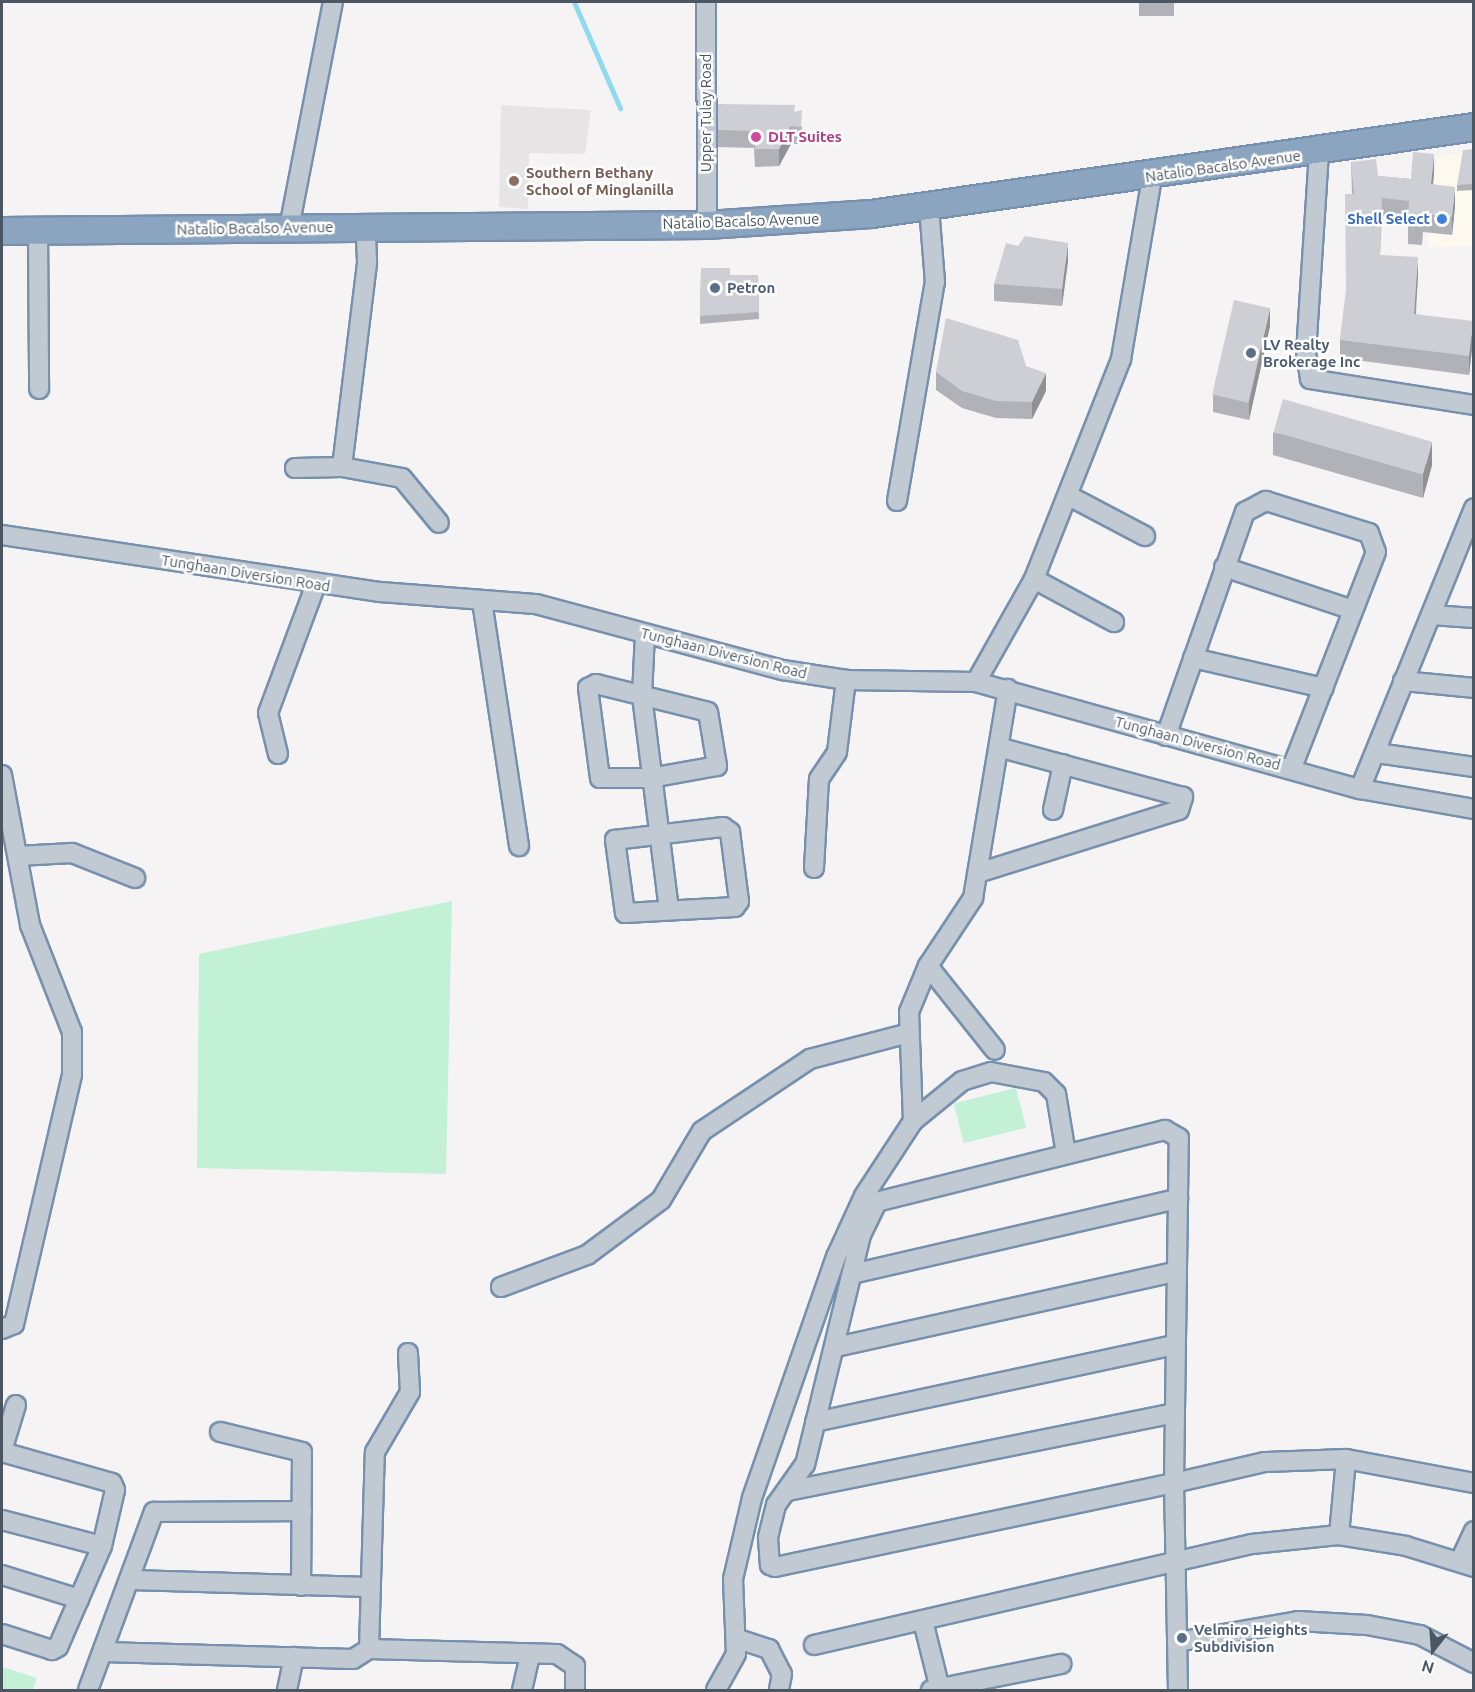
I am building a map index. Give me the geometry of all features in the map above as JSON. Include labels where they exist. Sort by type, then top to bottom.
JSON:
[{"type":"highway","name":"Natalio Bacalso Avenue","points":[[2,231],[706,225],[929,207],[1152,177],[1473,128]]},
{"type":"street","points":[[289,228],[333,2]]},
{"type":"street","name":"Upper Tulay Road","points":[[706,2],[706,225]]},
{"type":"street","points":[[1319,152],[1306,353],[1310,379],[1473,405]]},
{"type":"street","points":[[976,682],[1034,579],[1069,496],[1121,359],[1152,177]]},
{"type":"street","points":[[897,501],[935,282],[929,207]]},
{"type":"street","points":[[342,467],[367,262],[366,227]]},
{"type":"street","points":[[38,230],[39,388]]},
{"type":"street","points":[[295,468],[342,467],[406,480],[439,523]]},
{"type":"street","points":[[1069,496],[1145,536]]},
{"type":"street","points":[[1166,736],[1245,512],[1266,501],[1369,533],[1376,552],[1293,767]]},
{"type":"street","points":[[1360,789],[1377,753],[1403,681],[1432,615],[1467,548],[1473,508]]},
{"type":"street","name":"Tunghaan Diversion Road","points":[[2,535],[316,584],[482,601],[536,604],[783,670],[846,680],[976,682],[1008,689],[1166,736],[1293,767],[1360,789],[1473,809]]},
{"type":"street","points":[[1224,567],[1353,610]]},
{"type":"street","points":[[1034,579],[1114,622]]},
{"type":"street","points":[[278,754],[268,713],[316,584]]},
{"type":"street","points":[[482,601],[519,846]]},
{"type":"street","points":[[1432,615],[1473,618]]},
{"type":"street","points":[[645,634],[642,696],[669,910]]},
{"type":"street","points":[[1193,658],[1324,688]]},
{"type":"street","points":[[814,868],[819,779],[837,752],[846,680]]},
{"type":"street","points":[[1403,681],[1473,688]]},
{"type":"street","points":[[596,684],[708,712],[720,760],[715,769],[651,778],[600,778],[588,688],[596,684]]},
{"type":"street","points":[[912,1121],[905,1035],[928,966],[973,898],[981,872],[1008,689]]},
{"type":"street","points":[[981,872],[1179,810],[1183,797],[1001,748]]},
{"type":"street","points":[[1377,753],[1473,767]]},
{"type":"street","points":[[1053,810],[1063,764]]},
{"type":"street","points":[[2,775],[30,926],[72,1032],[72,1075],[14,1324],[2,1329]]},
{"type":"street","points":[[728,830],[739,901],[735,907],[625,913],[612,843],[660,832],[728,830]]},
{"type":"street","points":[[18,856],[72,853],[135,878]]},
{"type":"street","points":[[928,966],[995,1050]]},
{"type":"street","points":[[501,1287],[586,1255],[661,1200],[702,1131],[810,1059],[905,1035]]},
{"type":"street","points":[[716,1690],[738,1639],[733,1579],[752,1498],[836,1257],[864,1196],[912,1121],[962,1081],[991,1072],[1044,1082],[1056,1094],[1066,1154]]},
{"type":"street","points":[[1178,1690],[1174,1483],[1174,1345],[1179,1138],[1173,1133],[1066,1154],[877,1202],[852,1274],[836,1347],[802,1471],[776,1505],[768,1538],[767,1560],[775,1567],[1174,1483],[1265,1462],[1346,1459],[1473,1483]]},
{"type":"street","points":[[852,1274],[1178,1199]]},
{"type":"street","points":[[836,1347],[1175,1272]]},
{"type":"street","points":[[815,1422],[1174,1345]]},
{"type":"street","points":[[369,1649],[369,1587],[375,1452],[410,1392],[408,1353]]},
{"type":"street","points":[[2,1634],[58,1647],[102,1546],[114,1485],[2,1451],[16,1405]]},
{"type":"street","points":[[788,1491],[1174,1413]]},
{"type":"street","points":[[220,1432],[301,1450],[301,1586]]},
{"type":"street","points":[[1339,1535],[1346,1459]]},
{"type":"street","points":[[88,1690],[159,1509],[302,1512]]},
{"type":"street","points":[[2,1520],[102,1546]]},
{"type":"street","points":[[814,1645],[1252,1544],[1339,1535],[1467,1564],[1473,1531]]},
{"type":"street","points":[[2,1575],[79,1599]]},
{"type":"street","points":[[132,1580],[369,1587]]},
{"type":"street","points":[[923,1621],[935,1690],[1060,1664]]},
{"type":"street","points":[[1177,1642],[1298,1622],[1367,1625],[1420,1635],[1473,1663]]},
{"type":"street","points":[[738,1639],[769,1649],[782,1674],[779,1690]]},
{"type":"street","points":[[103,1652],[353,1659],[369,1649],[568,1658],[578,1677],[575,1690]]},
{"type":"street","points":[[522,1690],[530,1656]]},
{"type":"street","points":[[287,1690],[294,1657]]},
{"type":"shaded area","name":"Southern Bethany School of Minglanilla","points":[[501,105],[591,110],[585,154],[529,153],[528,209],[499,207]]},
{"type":"shaded area","points":[[1473,151],[1473,246],[1427,247],[1437,157]]},
{"type":"green space","points":[[452,901],[446,1174],[197,1168],[199,954]]},
{"type":"green space","points":[[1016,1088],[1026,1128],[964,1143],[954,1103]]},
{"type":"green space","points":[[2,1667],[37,1678],[33,1690],[2,1690]]},
{"type":"building","points":[[718,104],[795,105],[794,112],[802,110],[801,127],[791,126],[779,149],[755,149],[754,131],[718,130]]},
{"type":"building","points":[[1473,149],[1473,184],[1457,185],[1463,150]]},
{"type":"building","points":[[1413,152],[1434,154],[1431,184],[1455,187],[1452,217],[1423,214],[1422,227],[1408,226],[1409,201],[1382,198],[1380,255],[1418,257],[1414,314],[1473,321],[1469,356],[1340,340],[1346,291],[1345,194],[1354,194],[1351,162],[1376,159],[1378,176],[1411,179]]},
{"type":"building","points":[[1025,236],[1068,243],[1062,289],[994,284],[1006,243],[1018,246]]},
{"type":"building","points":[[701,268],[730,268],[730,275],[758,275],[759,312],[700,316]]},
{"type":"building","points":[[1234,300],[1270,308],[1248,403],[1212,395]]},
{"type":"building","points":[[946,318],[1018,340],[1026,366],[1046,373],[1032,402],[996,401],[962,391],[936,372]]},
{"type":"building","points":[[1283,399],[1432,442],[1423,474],[1274,432]]},
{"type":"waterway","points":[[574,2],[620,108]]},
{"type":"place","name":"DLT Suites","points":[[756,137]]},
{"type":"place","name":"Southern Bethany School of Minglanilla","points":[[514,181]]},
{"type":"place","name":"Shell Select","points":[[1442,219]]},
{"type":"place","name":"Petron","points":[[715,288]]},
{"type":"place","name":"LV Realty Brokerage Inc","points":[[1251,353]]},
{"type":"place","name":"Velmiro Heights Subdivision","points":[[1182,1638]]}]
